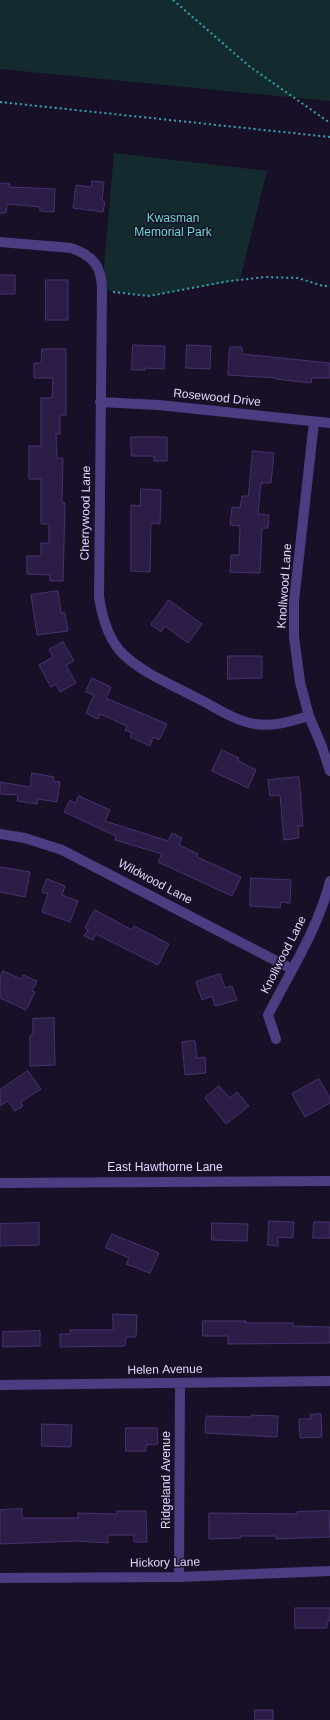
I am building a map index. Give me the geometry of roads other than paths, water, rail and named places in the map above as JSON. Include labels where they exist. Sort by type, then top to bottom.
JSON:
[{"type":"street","name":"Cherrywood Lane","points":[[0,242],[71,248],[81,251],[88,255],[96,265],[102,282],[99,597],[102,615],[109,633],[123,654],[155,676],[245,722],[266,725],[278,724],[309,716]]},
{"type":"street","name":"Rosewood Drive","points":[[100,402],[160,405],[330,424]]},
{"type":"street","name":"Knollwood Lane","points":[[314,422],[294,616],[296,662],[309,716],[330,771]]},
{"type":"street","name":"Wildwood Lane","points":[[0,834],[43,843],[74,855],[292,968]]},
{"type":"street","name":"Knollwood Lane","points":[[276,1039],[268,1015],[317,919],[330,881]]},
{"type":"street","name":"East Hawthorne Lane","points":[[0,1183],[330,1181]]},
{"type":"street","name":"Helen Avenue","points":[[0,1385],[330,1381]]},
{"type":"street","name":"Ridgeland Avenue","points":[[179,1576],[180,1383]]},
{"type":"street","name":"Hickory Lane","points":[[0,1578],[179,1576],[330,1571]]},
{"type":"park label","name":"Kwasman Memorial Park","points":[[173,226]]}]
